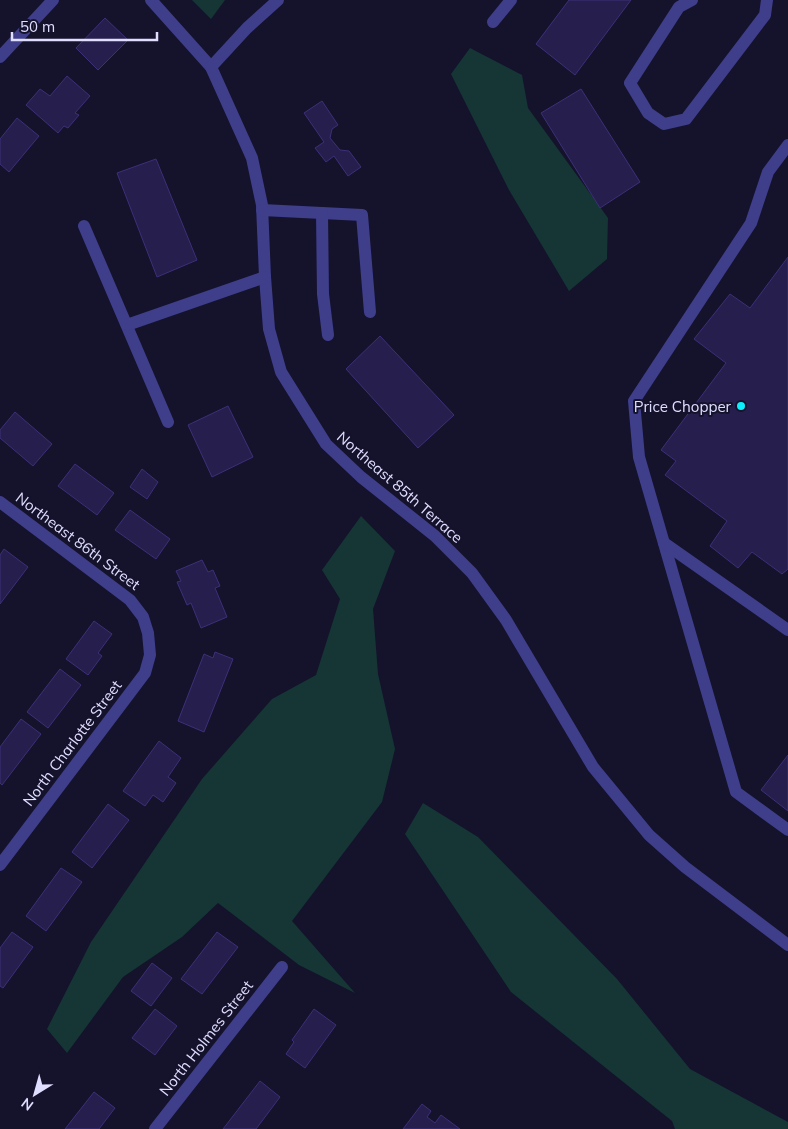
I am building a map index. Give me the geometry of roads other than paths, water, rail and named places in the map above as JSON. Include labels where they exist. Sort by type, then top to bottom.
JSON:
[{"type":"street","points":[[0,57],[53,0]]},
{"type":"street","name":"Northeast 85th Terrace","points":[[151,0],[211,68],[252,158],[262,210],[269,329],[281,372],[326,444],[361,477],[436,536],[472,573],[506,620],[593,767],[649,835],[685,867],[788,946]]},
{"type":"street","points":[[211,68],[247,28],[278,0]]},
{"type":"street","points":[[493,22],[511,0]]},
{"type":"street","points":[[692,0],[679,7],[630,82],[648,112],[664,124],[686,119],[765,15],[767,0]]},
{"type":"street","points":[[788,145],[768,172],[751,223],[634,401],[639,457],[736,792],[788,830]]},
{"type":"street","points":[[262,210],[362,215],[370,312]]},
{"type":"street","points":[[322,213],[323,294],[328,335]]},
{"type":"street","points":[[84,226],[168,422]]},
{"type":"street","points":[[127,325],[265,277]]},
{"type":"street","name":"Northeast 86th Street","points":[[0,502],[130,600],[143,617],[148,633]]},
{"type":"street","points":[[664,542],[788,630]]},
{"type":"street","name":"North Charlotte Street","points":[[0,865],[124,703],[145,672],[150,655],[148,633]]},
{"type":"street","name":"North Holmes Street","points":[[155,1129],[282,967]]},
{"type":"place","name":"Price Chopper","points":[[741,406]]}]
